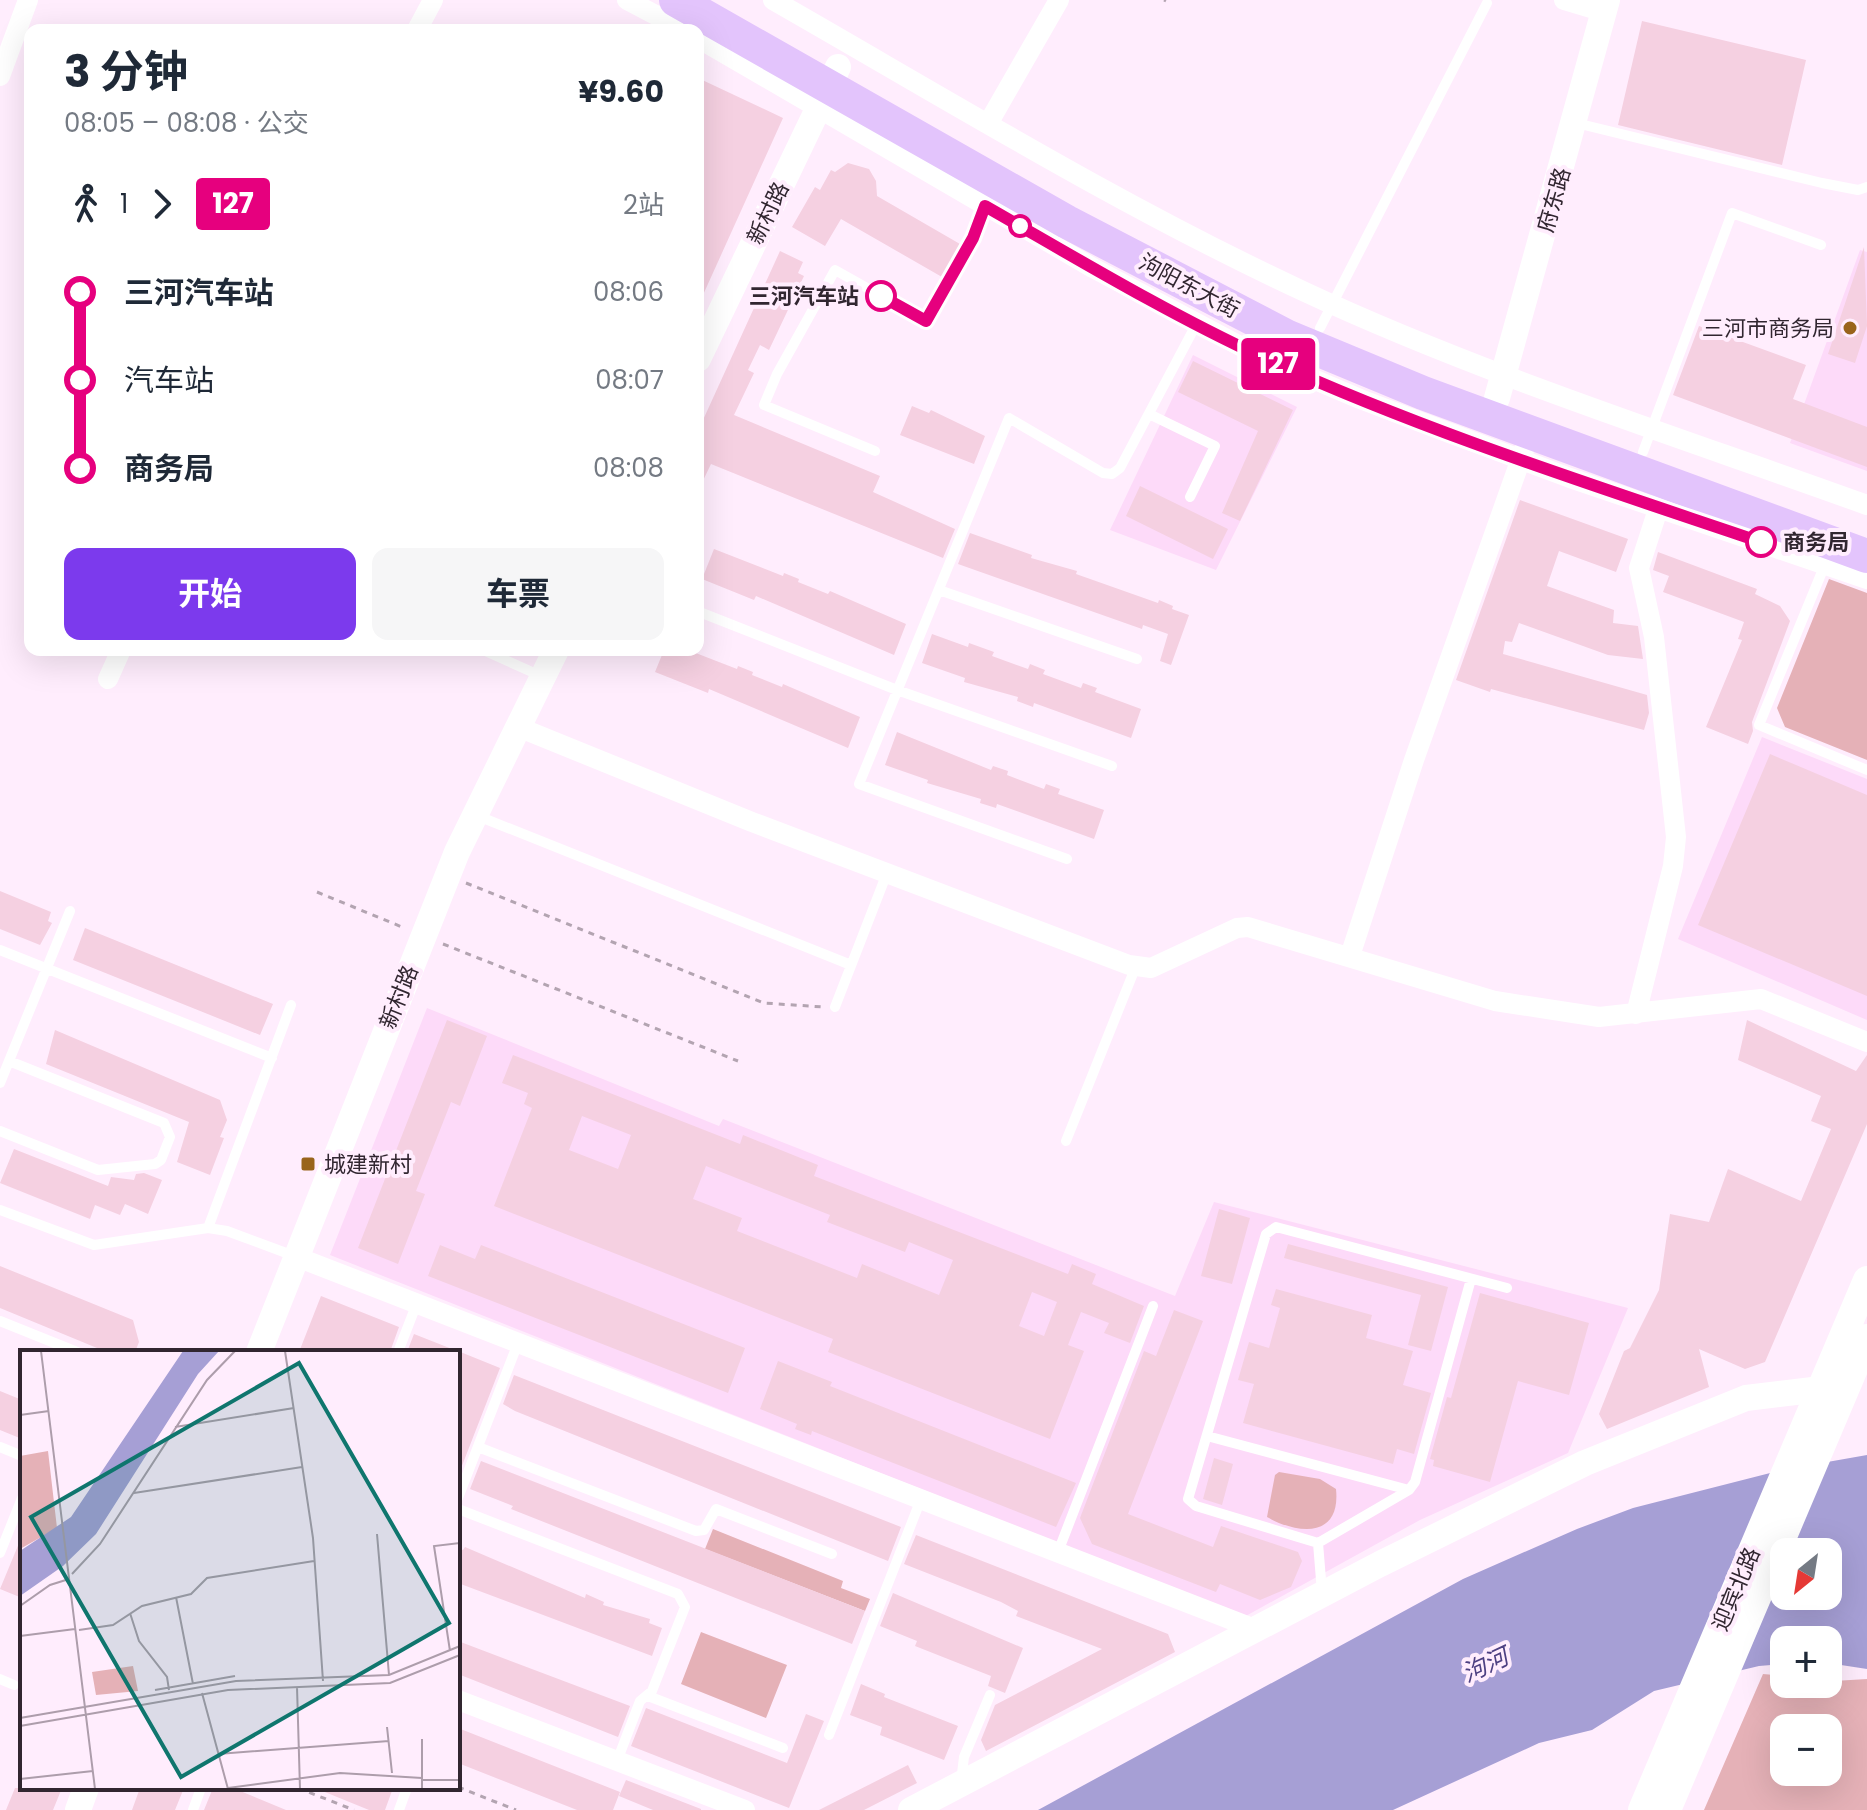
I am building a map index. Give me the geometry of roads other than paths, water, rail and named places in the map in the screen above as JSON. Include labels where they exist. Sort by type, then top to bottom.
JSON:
[{"type":"highway","name":"泃阳东大街","points":[[676,0],[828,87],[992,194],[1204,310],[1338,358],[1525,446],[1829,554],[1867,556]]},
{"type":"highway","name":"泃阳东大街","points":[[720,0],[828,87],[1090,210],[1326,316],[1648,439],[1867,533]]},
{"type":"main road","name":"迎宾北路","points":[[1667,1810],[1697,1709],[1824,1401],[1867,1280]]},
{"type":"main road","name":"迎宾北路","points":[[1824,1401],[1860,1372],[1867,1338]]},
{"type":"main road","name":"迎宾北路","points":[[1642,1810],[1697,1709]]},
{"type":"street","points":[[0,76],[28,0]]},
{"type":"street","points":[[420,24],[433,0]]},
{"type":"street","points":[[627,0],[673,24]]},
{"type":"street","points":[[773,0],[1190,233],[1326,316]]},
{"type":"street","points":[[989,122],[1059,0]]},
{"type":"street","points":[[1564,0],[1605,6]]},
{"type":"street","name":"府东路","points":[[1501,385],[1576,123],[1605,6]]},
{"type":"street","points":[[704,40],[828,87]]},
{"type":"street","name":"新村路","points":[[704,332],[828,87]]},
{"type":"street","points":[[1648,439],[1867,505]]},
{"type":"street","points":[[1350,956],[1414,760],[1525,446]]},
{"type":"street","points":[[1636,1014],[1673,866],[1676,837],[1654,637],[1639,568],[1663,495]]},
{"type":"street","points":[[1829,554],[1867,579]]},
{"type":"street","points":[[108,679],[118,656]]},
{"type":"street","name":"新村路","points":[[260,1350],[448,876],[553,656]]},
{"type":"street","points":[[518,727],[887,873],[1136,966],[1151,968],[1237,928],[1259,928],[1495,1001],[1599,1017],[1761,999],[1867,1042]]},
{"type":"street","points":[[297,1257],[1255,1629]]},
{"type":"street","points":[[911,1810],[1472,1517],[1665,1429],[1746,1398],[1824,1401]]},
{"type":"street","points":[[460,1701],[745,1810]]},
{"type":"street","points":[[78,1810],[85,1790]]},
{"type":"lane","points":[[1326,316],[1487,3]]},
{"type":"lane","points":[[1576,123],[1822,183],[1858,190],[1867,187]]},
{"type":"lane","points":[[875,451],[764,405],[777,374],[835,270],[926,321],[973,238],[992,194]]},
{"type":"lane","points":[[1648,439],[1732,213],[1821,245]]},
{"type":"lane","points":[[1067,859],[859,784],[1009,418],[1103,473],[1112,474],[1120,468],[1204,310]]},
{"type":"lane","points":[[1149,414],[1215,446],[1190,497]]},
{"type":"lane","points":[[1829,554],[1759,725],[1867,770]]},
{"type":"lane","points":[[939,590],[1137,659]]},
{"type":"lane","points":[[704,614],[897,690],[1112,766]]},
{"type":"lane","points":[[496,656],[543,677]]},
{"type":"lane","points":[[475,815],[851,965]]},
{"type":"lane","points":[[835,1007],[887,873]]},
{"type":"lane","points":[[0,1083],[70,911]]},
{"type":"lane","points":[[0,950],[272,1058]]},
{"type":"lane","points":[[1066,1141],[1136,966]]},
{"type":"lane","points":[[208,1228],[291,1005]]},
{"type":"lane","points":[[0,1131],[105,1171],[155,1164],[161,1160],[170,1137],[164,1123],[9,1061]]},
{"type":"lane","points":[[0,1210],[94,1245],[208,1228],[227,1231],[297,1257]]},
{"type":"lane","points":[[1318,1543],[1310,1538],[1196,1506],[1188,1499],[1266,1234],[1276,1227],[1507,1288]]},
{"type":"lane","points":[[1318,1543],[1409,1490],[1415,1482],[1471,1279]]},
{"type":"lane","points":[[399,1350],[417,1303]]},
{"type":"lane","points":[[1058,1552],[1153,1306]]},
{"type":"lane","points":[[0,1321],[72,1350]]},
{"type":"lane","points":[[460,1493],[518,1343]]},
{"type":"lane","points":[[1207,1436],[1409,1490]]},
{"type":"lane","points":[[0,1447],[20,1455]]},
{"type":"lane","points":[[478,1447],[696,1531],[704,1530],[716,1509],[832,1554]]},
{"type":"lane","points":[[829,1735],[921,1499]]},
{"type":"lane","points":[[0,1553],[20,1503]]},
{"type":"lane","points":[[460,1510],[678,1594],[685,1607],[648,1696],[640,1701],[617,1761]]},
{"type":"lane","points":[[1318,1543],[1322,1594]]},
{"type":"lane","points":[[0,1679],[14,1685]]},
{"type":"lane","points":[[961,1784],[964,1757],[990,1695]]},
{"type":"lane","points":[[648,1696],[783,1748]]},
{"type":"lane","points":[[193,1810],[200,1790]]},
{"type":"lane","points":[[399,1810],[406,1790]]},
{"type":"water","name":"泃河","points":[[1867,1455],[1867,1669],[1842,1665],[1842,1626],[1770,1626],[1770,1665],[1654,1691],[1592,1730],[1539,1743],[1393,1810],[1038,1810],[1463,1579],[1633,1508],[1782,1470]]},
{"type":"place","name":"三河汽车站","points":[[881,296]]},
{"type":"place","name":"三河市商务局","points":[[1850,328]]},
{"type":"place","name":"商务局","points":[[1761,542]]},
{"type":"place","name":"城建新村","points":[[308,1164]]}]
